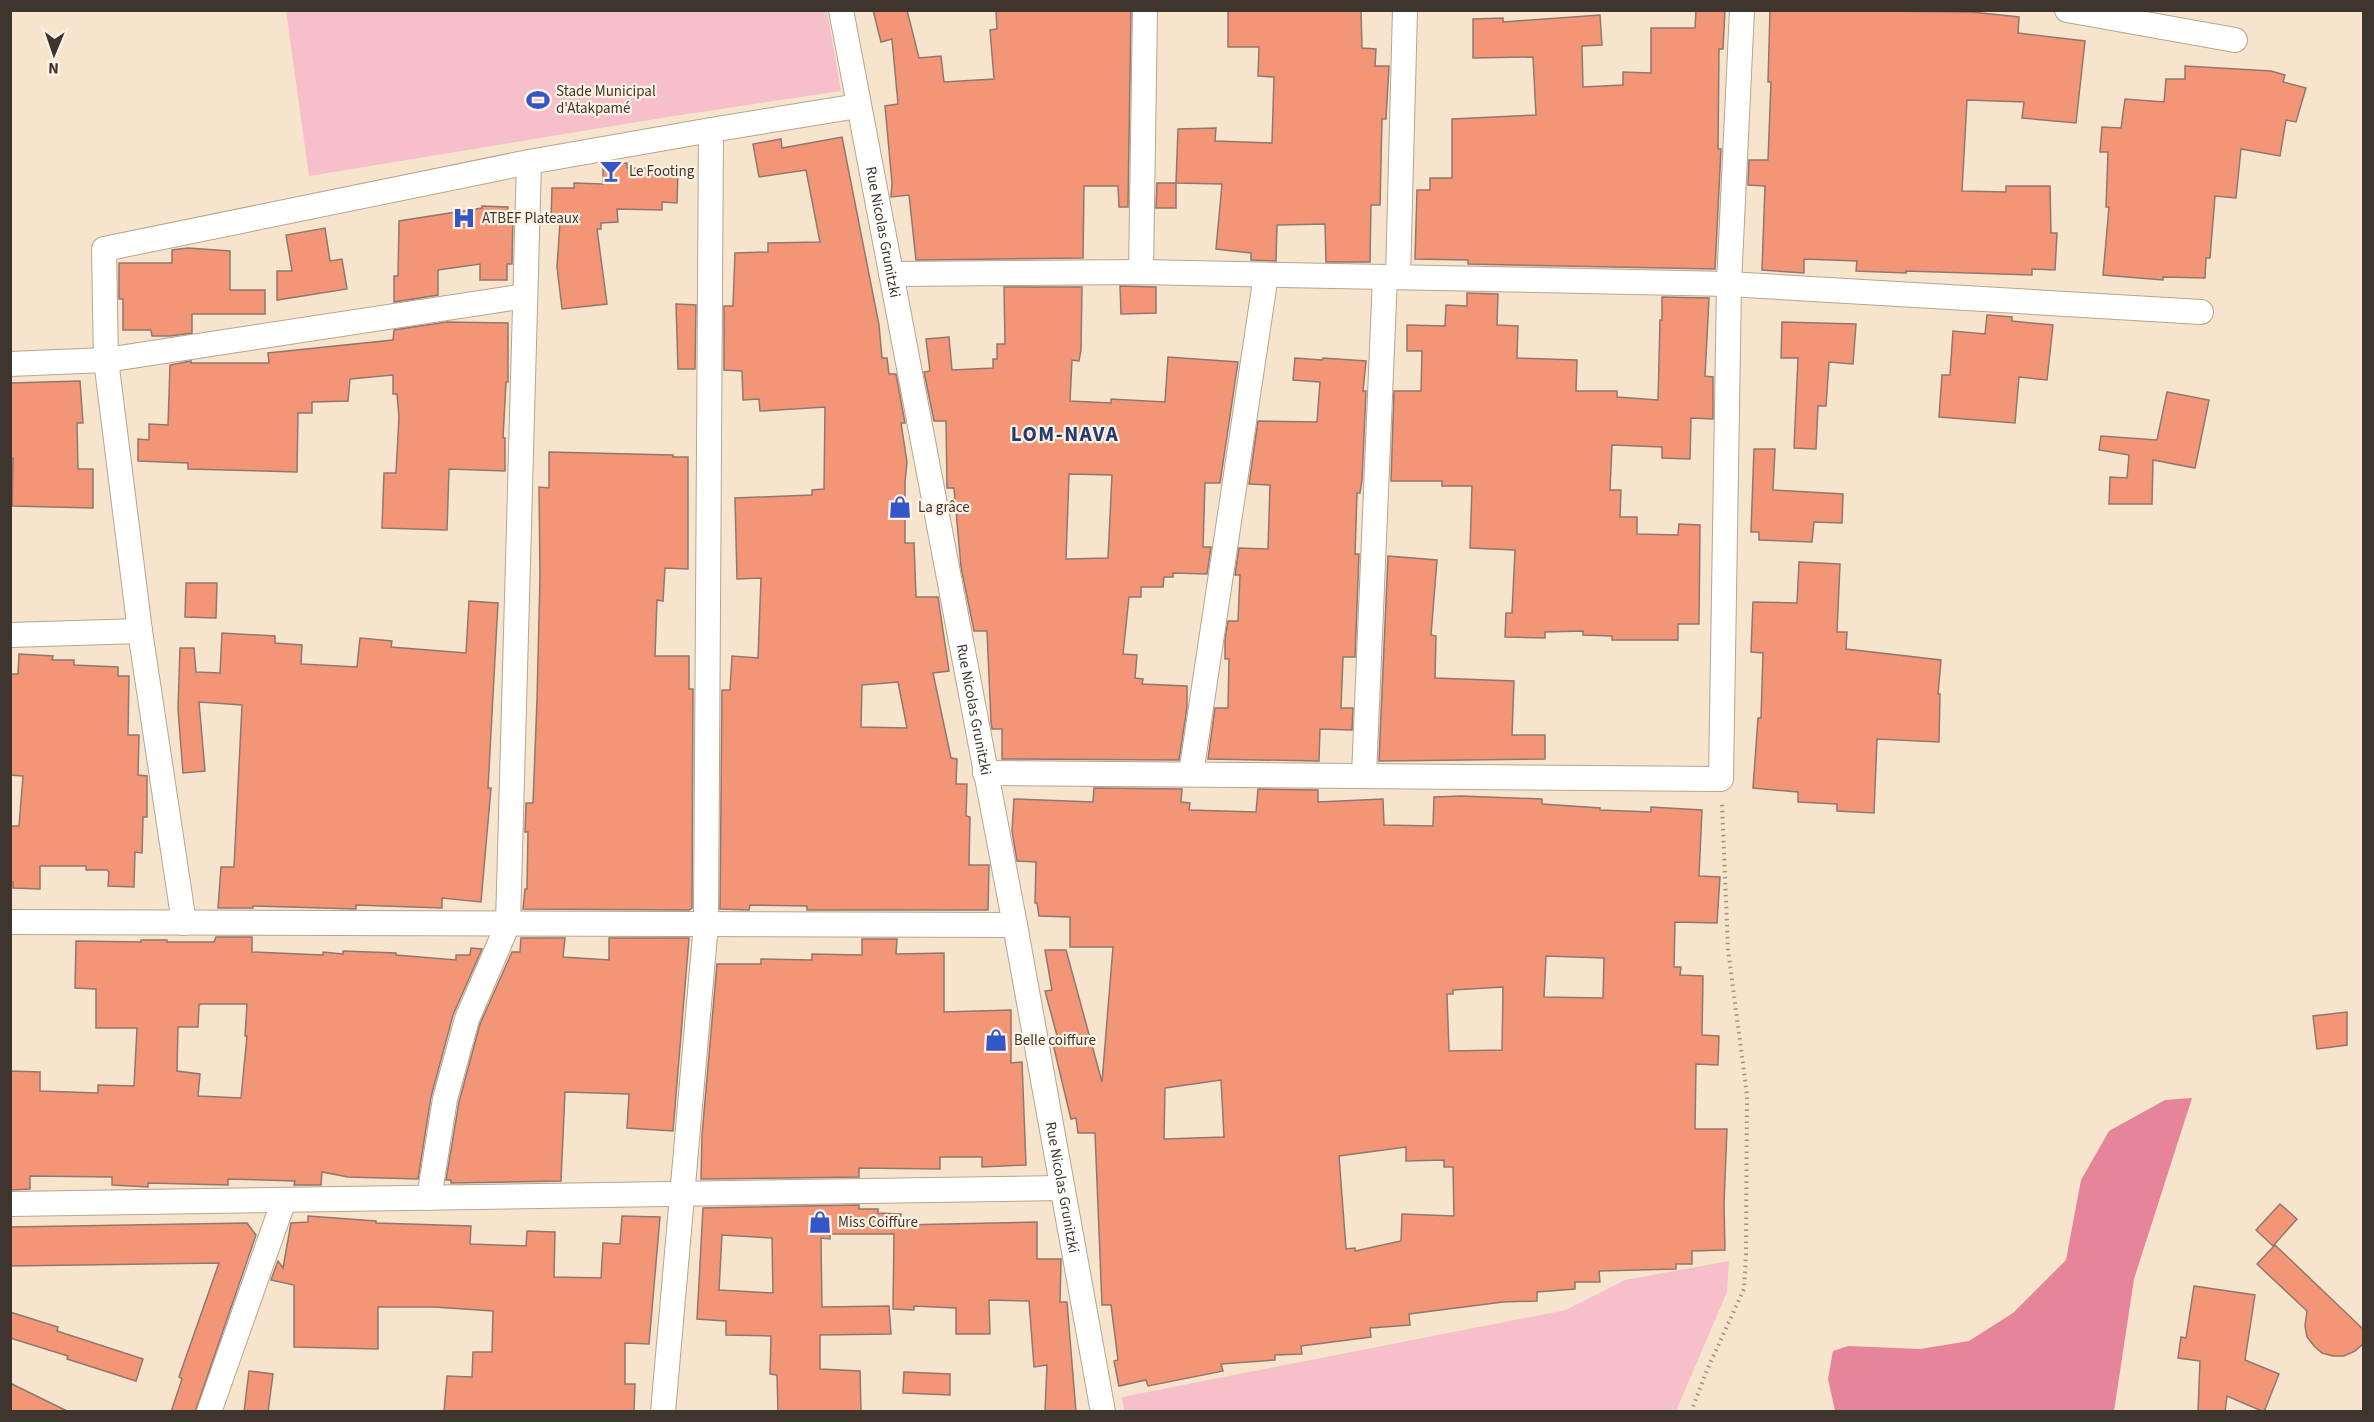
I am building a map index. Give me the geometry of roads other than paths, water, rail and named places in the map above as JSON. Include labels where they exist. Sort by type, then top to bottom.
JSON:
[{"type":"street","name":"Rue Nicolas Grunitzki","points":[[841,10],[1015,925],[1103,1412]]},
{"type":"street","points":[[1141,272],[1144,10]]},
{"type":"street","points":[[1364,776],[1405,10]]},
{"type":"street","points":[[985,773],[1721,779],[1729,284],[1742,10]]},
{"type":"street","points":[[2067,10],[2235,40]]},
{"type":"street","points":[[184,923],[140,631],[106,360],[104,249],[529,162],[858,106]]},
{"type":"street","points":[[663,1412],[706,924],[711,130]]},
{"type":"street","points":[[429,1198],[445,1099],[467,1019],[508,924],[529,162]]},
{"type":"street","points":[[891,274],[1141,272],[1729,284],[2201,312]]},
{"type":"street","points":[[1191,774],[1266,275]]},
{"type":"street","points":[[10,364],[106,360],[525,296]]},
{"type":"street","points":[[10,635],[140,631]]},
{"type":"street","points":[[10,922],[1015,925]]},
{"type":"street","points":[[10,1204],[1062,1188]]},
{"type":"street","points":[[209,1412],[284,1200]]},
{"type":"place","name":"Stade Municipal d'Atakpamé","points":[[538,100]]},
{"type":"place","name":"Le Footing","points":[[611,171]]},
{"type":"place","name":"ATBEF Plateaux","points":[[464,218]]},
{"type":"place","name":"La grâce","points":[[900,507]]},
{"type":"place","name":"Belle coiffure","points":[[996,1040]]},
{"type":"place","name":"Miss Coiffure","points":[[820,1222]]},
{"type":"district","name":"LOM-NAVA","points":[[1065,434]]}]
